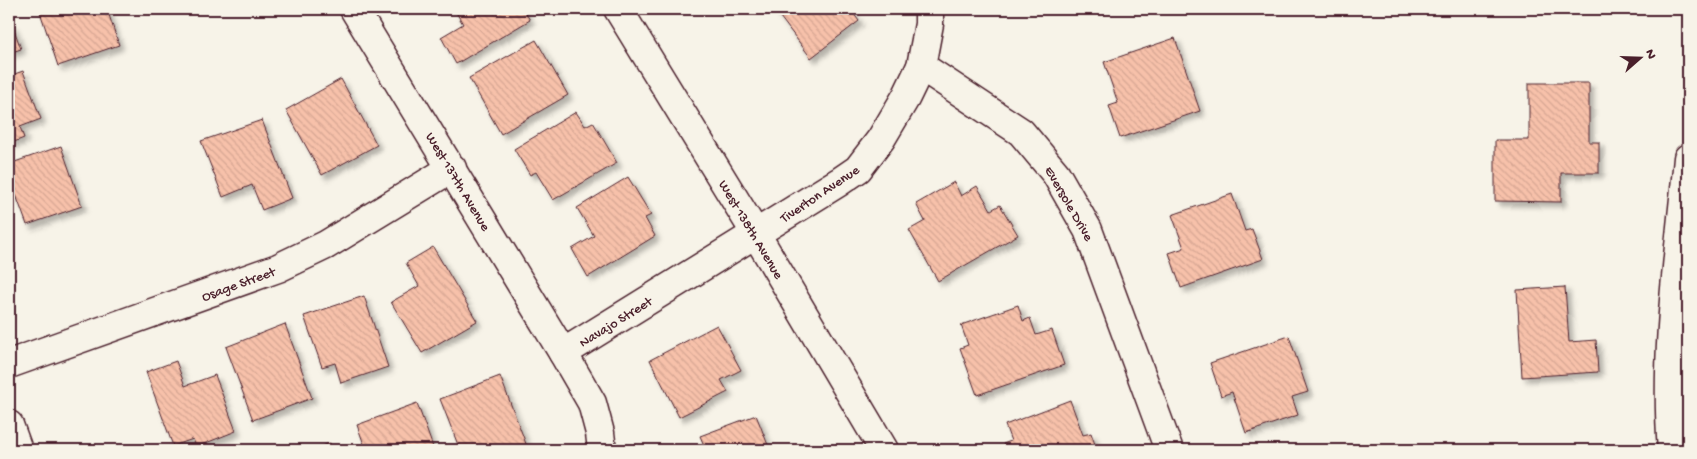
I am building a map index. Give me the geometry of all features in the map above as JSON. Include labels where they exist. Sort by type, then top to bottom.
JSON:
[{"type":"street","name":"West 137th Avenue","points":[[354,9],[563,353]]},
{"type":"street","name":"West 138th Avenue","points":[[618,9],[756,234],[884,450]]},
{"type":"street","name":"Tiverton Avenue","points":[[756,234],[858,169],[881,139],[906,97],[921,66],[929,24],[929,9]]},
{"type":"street","name":"Eversole Drive","points":[[921,66],[1021,132],[1056,174],[1088,230],[1169,450]]},
{"type":"street","points":[[1672,450],[1669,390],[1671,346],[1688,158]]},
{"type":"street","name":"Osage Street","points":[[9,364],[278,268],[326,246],[452,168]]},
{"type":"street","name":"Navajo Street","points":[[602,450],[600,433],[592,403],[563,353],[756,234]]},
{"type":"street","points":[[9,425],[18,450]]},
{"type":"building","points":[[39,9],[107,9],[119,45],[58,66]]},
{"type":"building","points":[[454,9],[523,9],[530,20],[456,64],[441,37],[463,24]]},
{"type":"building","points":[[774,9],[850,9],[859,21],[811,58]]},
{"type":"building","points":[[12,24],[21,49],[9,53],[9,25]]},
{"type":"building","points":[[1175,38],[1200,111],[1120,138],[1109,106],[1118,103],[1104,62]]},
{"type":"building","points":[[536,40],[568,95],[501,134],[469,78]]},
{"type":"building","points":[[23,71],[41,119],[20,127],[24,138],[9,144],[9,76]]},
{"type":"building","points":[[341,79],[377,145],[322,175],[286,110]]},
{"type":"building","points":[[1529,83],[1589,83],[1589,142],[1599,142],[1599,173],[1561,173],[1561,202],[1495,201],[1495,140],[1529,140]]},
{"type":"building","points":[[576,112],[585,126],[593,122],[617,163],[553,200],[536,172],[530,175],[514,149]]},
{"type":"building","points":[[262,120],[292,198],[262,210],[252,185],[223,197],[201,141]]},
{"type":"building","points":[[61,146],[82,206],[27,225],[16,195],[9,198],[9,164]]},
{"type":"building","points":[[628,177],[651,215],[645,218],[655,236],[588,277],[572,249],[594,236],[577,208]]},
{"type":"building","points":[[954,182],[961,196],[977,186],[991,210],[1000,205],[1018,235],[938,281],[909,230],[925,221],[916,204]]},
{"type":"building","points":[[1232,194],[1245,231],[1252,229],[1263,259],[1181,288],[1169,253],[1184,248],[1172,215]]},
{"type":"building","points":[[433,247],[477,321],[422,353],[391,302],[419,286],[406,263]]},
{"type":"building","points":[[1565,287],[1569,342],[1596,340],[1598,372],[1522,377],[1517,290]]},
{"type":"building","points":[[364,296],[388,367],[341,383],[335,363],[322,367],[304,316]]},
{"type":"building","points":[[1018,305],[1023,321],[1030,318],[1036,335],[1052,330],[1064,365],[977,395],[960,348],[968,345],[961,325]]},
{"type":"building","points":[[285,324],[312,398],[253,420],[226,347]]},
{"type":"building","points":[[717,325],[741,370],[721,380],[728,392],[679,417],[650,360]]},
{"type":"building","points":[[1289,336],[1308,392],[1292,397],[1298,415],[1246,433],[1232,392],[1221,396],[1210,363]]},
{"type":"building","points":[[176,361],[185,386],[215,375],[236,431],[196,447],[193,439],[173,446],[146,372]]},
{"type":"building","points":[[500,376],[528,449],[460,450],[440,399]]},
{"type":"building","points":[[1070,400],[1083,435],[1091,433],[1097,450],[1006,450],[1003,444],[1011,441],[1005,425]]},
{"type":"building","points":[[417,403],[434,450],[366,450],[357,425]]},
{"type":"building","points":[[756,415],[770,450],[706,450],[700,436]]},
{"type":"building","points":[[330,443],[332,450],[312,450]]}]
